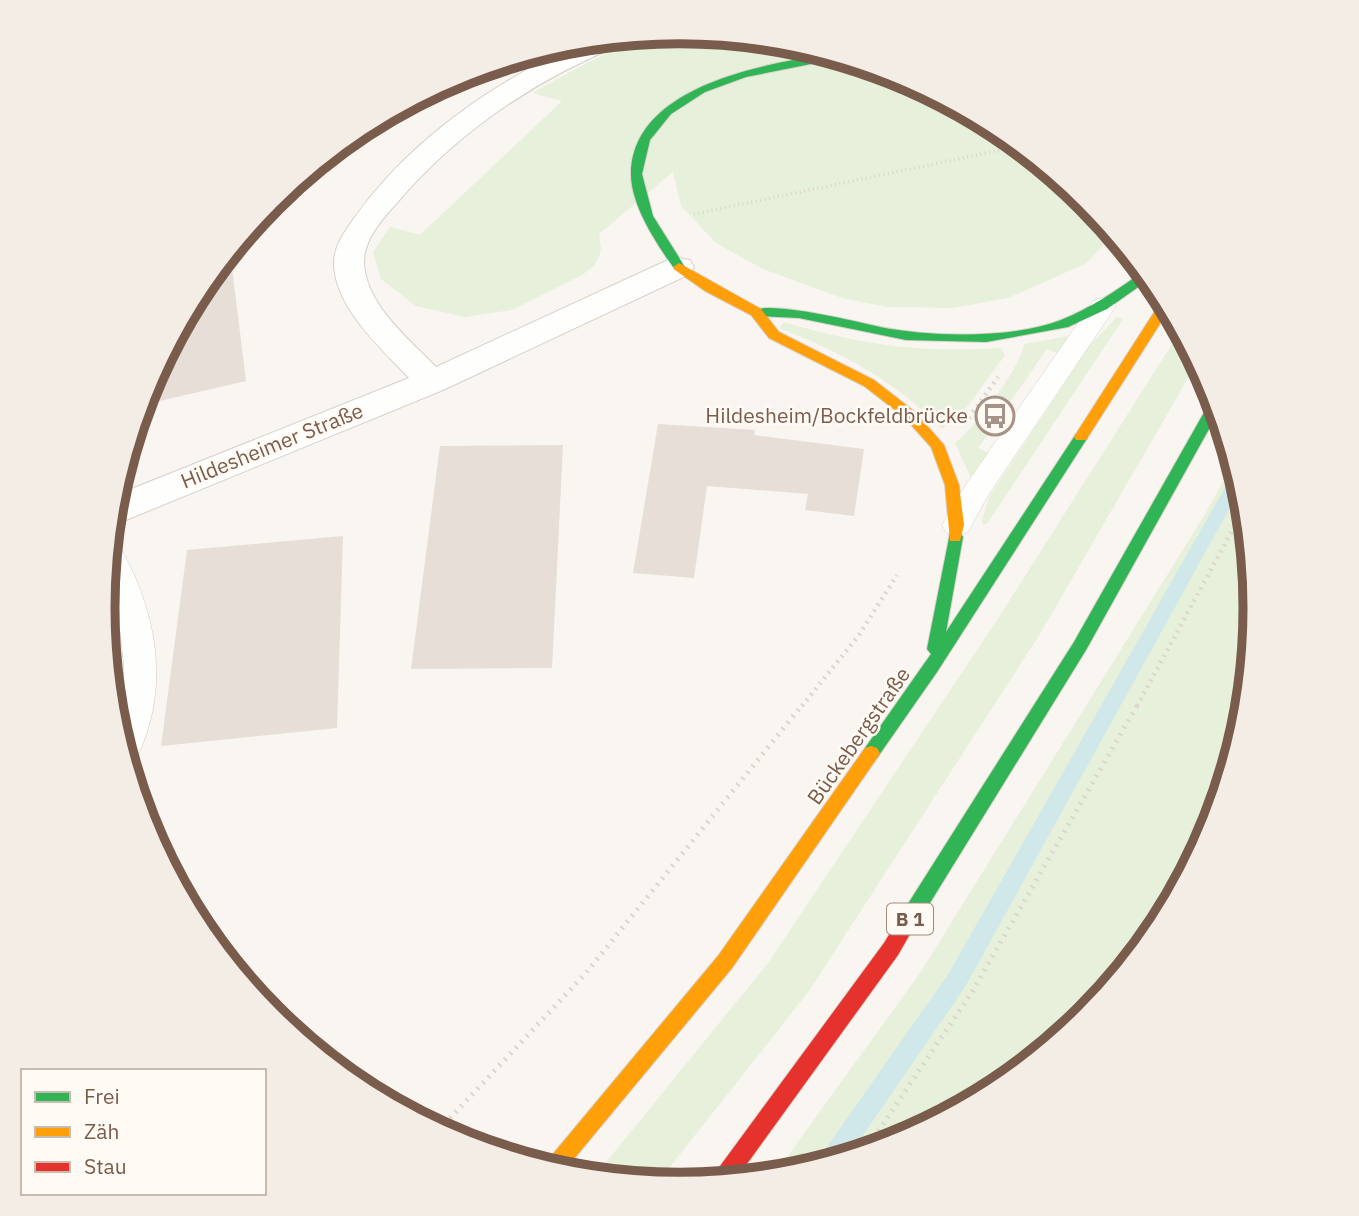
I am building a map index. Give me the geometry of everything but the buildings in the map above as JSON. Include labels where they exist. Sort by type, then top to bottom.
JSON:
[{"type":"main road","points":[[810,59],[767,65],[733,76],[705,88],[668,112],[645,139],[636,162],[638,194],[648,223],[679,267],[710,288],[756,312],[774,334],[869,383],[909,414],[937,445],[952,485],[957,525],[932,668]]},
{"type":"main road","points":[[756,312],[798,314],[885,333],[933,338],[1014,333],[1066,322],[1103,306],[1139,281]]},
{"type":"main road","name":"Bückebergstraße","points":[[560,1159],[725,962],[932,668],[1160,313]]},
{"type":"main road","name":"B 1","points":[[730,1170],[898,938],[1080,646],[1210,415]]},
{"type":"street","points":[[431,382],[363,305],[354,286],[349,265],[357,237],[394,187],[450,133],[518,85],[577,54]]},
{"type":"street","name":"Hildesheimer Straße","points":[[125,506],[431,382],[679,267]]},
{"type":"lane","points":[[957,525],[975,493],[1103,306]]},
{"type":"lane","points":[[116,571],[134,612],[141,669],[130,736]]},
{"type":"path","points":[[648,223],[1007,149]]},
{"type":"path","points":[[937,445],[972,415],[1001,373],[1013,355],[1014,333]]},
{"type":"path","points":[[874,1137],[972,992],[1130,716],[1237,522]]},
{"type":"path","points":[[447,1121],[594,962],[859,635],[898,572]]},
{"type":"green space","points":[[716,45],[790,55],[861,74],[929,102],[993,139],[1052,184],[1107,240],[1087,263],[1008,298],[952,308],[887,307],[842,298],[763,269],[716,243],[681,206],[673,172],[599,234],[601,248],[593,267],[512,310],[465,317],[416,306],[381,279],[373,252],[390,227],[420,235],[562,101],[532,93],[621,47]]},
{"type":"green space","points":[[1117,317],[1123,319],[987,524],[983,524],[989,497],[1090,345]]},
{"type":"green space","points":[[784,322],[891,346],[1001,348],[1005,355],[968,406],[942,429],[887,382],[824,347],[779,328]]},
{"type":"green space","points":[[1069,336],[1057,353],[1047,349],[978,448],[988,453],[971,478],[955,443],[996,397],[1015,367],[1024,344]]},
{"type":"green space","points":[[1175,339],[1192,371],[1040,634],[809,991],[666,1172],[603,1166],[768,963],[999,617]]},
{"type":"green space","points":[[1227,473],[1243,571],[1243,645],[1239,682],[1225,754],[1201,824],[1186,858],[1149,921],[1104,980],[1078,1007],[1023,1056],[993,1077],[962,1097],[895,1129],[826,1153],[783,1162],[920,973],[1207,511]]},
{"type":"waterway","points":[[839,1149],[957,980],[1231,491]]},
{"type":"traffic: fast","points":[[679,267],[647,216],[637,174],[644,139],[667,112],[701,90],[743,74],[811,60]]},
{"type":"traffic: fast","points":[[756,312],[799,314],[906,336],[986,338],[1063,324],[1102,306],[1138,281]]},
{"type":"traffic: fast","points":[[913,913],[1080,646],[1210,415]]},
{"type":"traffic: fast","points":[[871,753],[931,668],[1081,437]]},
{"type":"traffic: fast","points":[[935,649],[955,537]]},
{"type":"traffic: slow","points":[[679,267],[710,288],[756,312],[774,335],[869,383],[909,414],[937,445],[952,485],[957,525],[955,537]]},
{"type":"traffic: slow","points":[[1081,437],[1160,313]]},
{"type":"traffic: slow","points":[[560,1159],[725,962],[871,753]]},
{"type":"traffic: jam","points":[[730,1170],[891,949],[913,913]]},
{"type":"place","name":"Hildesheim/Bockfeldbrücke","points":[[995,416]]}]
